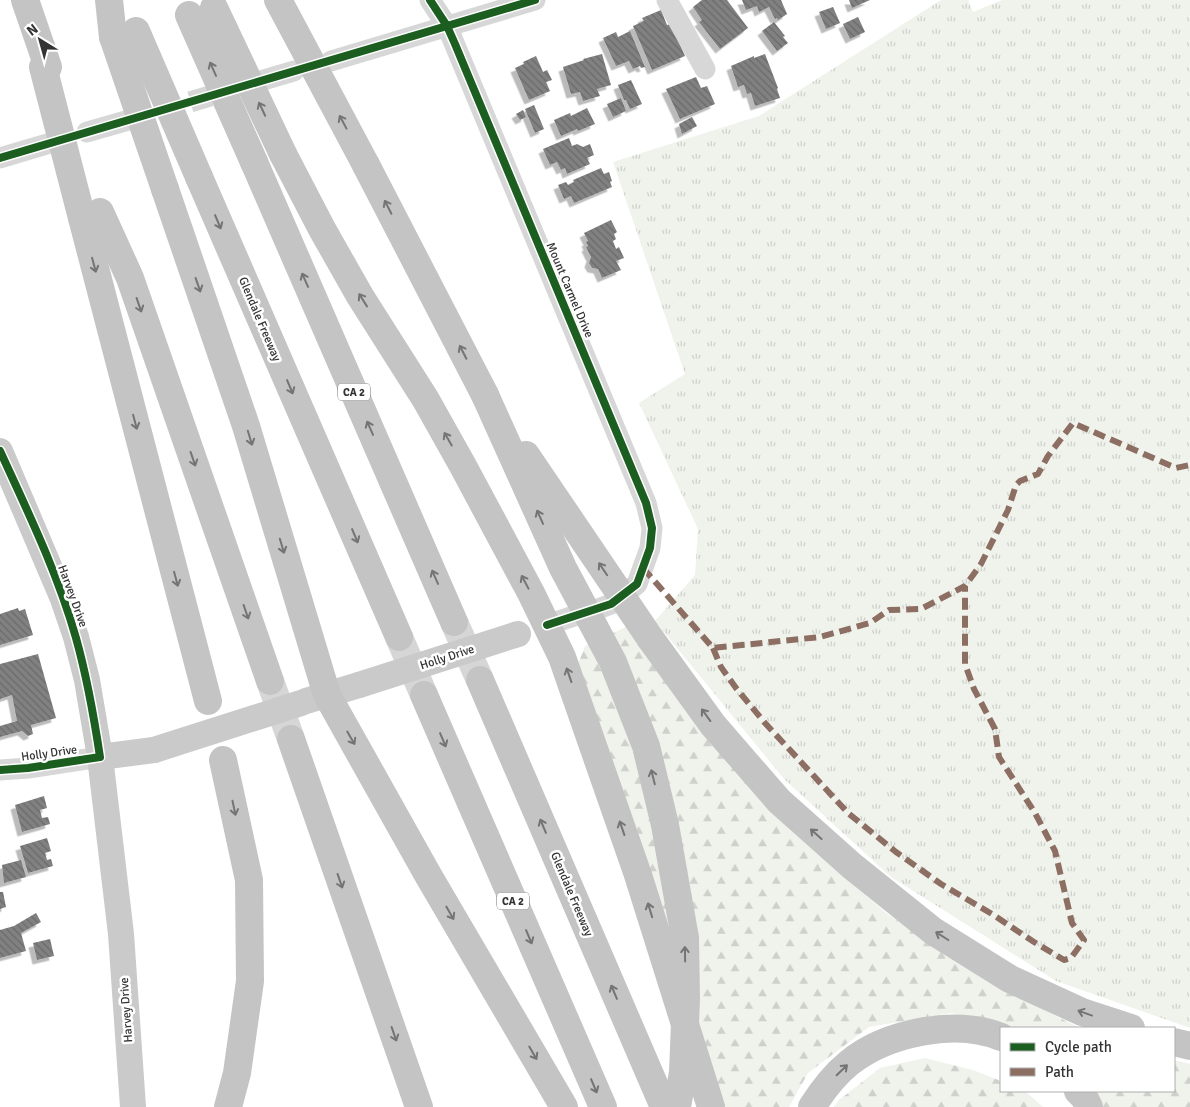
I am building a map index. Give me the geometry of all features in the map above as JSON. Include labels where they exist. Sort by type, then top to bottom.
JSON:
[{"type":"highway","points":[[109,0],[125,34],[165,189],[246,426],[327,695],[428,875],[564,1107]]},
{"type":"highway","name":"Glendale Freeway","points":[[123,0],[125,34],[199,177],[399,637]]},
{"type":"highway","points":[[278,0],[485,395],[563,568],[613,662],[646,746],[664,825],[685,938],[686,999],[683,1072],[677,1107]]},
{"type":"highway","points":[[199,6],[283,154],[355,287],[426,400],[458,457],[562,657],[638,874],[711,1107]]},
{"type":"highway","name":"CA 2","points":[[199,6],[254,162],[454,622]]},
{"type":"highway","points":[[28,9],[91,215],[208,701]]},
{"type":"highway","points":[[91,215],[130,278],[270,681]]},
{"type":"highway","points":[[485,395],[650,638],[713,725],[779,801],[852,866],[934,930],[1010,979],[1082,1012],[1128,1027]]},
{"type":"highway","name":"Glendale Freeway","points":[[480,680],[664,1107]]},
{"type":"highway","name":"CA 2","points":[[424,695],[602,1107]]},
{"type":"highway","points":[[291,739],[419,1107]]},
{"type":"highway","points":[[223,760],[249,880],[250,981],[237,1074],[228,1107]]},
{"type":"highway","points":[[812,1107],[824,1087],[849,1063],[875,1046],[905,1035],[933,1030],[958,1029],[992,1033],[1000,1037]]},
{"type":"highway","points":[[1175,1042],[1190,1046]]},
{"type":"highway","points":[[1079,1092],[1089,1107]]},
{"type":"main road","name":"Harvey Drive","points":[[0,452],[49,564],[76,637],[87,680],[100,757],[121,934],[134,1107]]},
{"type":"main road","name":"Holly Drive","points":[[100,757],[154,750],[547,625]]},
{"type":"street","name":"Mount Carmel Drive","points":[[430,0],[447,26],[646,503],[652,528],[650,548],[637,584],[612,602]]},
{"type":"street","points":[[331,60],[535,0]]},
{"type":"street","points":[[667,0],[705,69]]},
{"type":"street","points":[[260,82],[294,71]]},
{"type":"street","points":[[87,132],[129,120]]},
{"type":"street","points":[[0,158],[48,144]]},
{"type":"street","name":"Holly Drive","points":[[547,625],[574,616]]},
{"type":"street","name":"Holly Drive","points":[[0,770],[28,768],[100,757]]},
{"type":"green space","points":[[941,0],[968,0],[973,12],[1002,0],[1190,0],[1190,1028],[1056,981],[891,877],[784,779],[655,621],[695,575],[698,529],[639,403],[685,374],[613,162],[759,116]]},
{"type":"green space","points":[[626,627],[786,826],[886,913],[992,984],[1078,1027],[1010,1027],[999,1022],[951,1013],[869,1027],[808,1073],[789,1107],[720,1107],[578,664],[585,646]]},
{"type":"green space","points":[[925,1058],[973,1070],[1000,1081],[1000,1092],[1026,1092],[1043,1107],[834,1107],[839,1100],[880,1068]]},
{"type":"green space","points":[[1175,1060],[1190,1064],[1190,1107],[1097,1107],[1090,1092],[1175,1092]]},
{"type":"building","points":[[702,0],[727,0],[748,28],[720,49],[699,22],[702,20],[693,7]]},
{"type":"building","points":[[742,0],[781,0],[787,14],[778,20],[777,18],[775,19],[769,7],[759,12],[757,6],[746,10]]},
{"type":"building","points":[[849,0],[870,0],[852,8]]},
{"type":"building","points":[[833,7],[840,23],[826,29],[819,12]]},
{"type":"building","points":[[661,10],[667,25],[671,24],[685,56],[652,70],[633,26],[644,21],[642,18]]},
{"type":"building","points":[[858,17],[865,32],[850,39],[843,24]]},
{"type":"building","points":[[774,22],[788,43],[777,51],[762,31]]},
{"type":"building","points":[[630,31],[645,67],[641,68],[640,66],[633,69],[629,61],[616,66],[603,38],[616,32],[618,37]]},
{"type":"building","points":[[602,54],[611,85],[597,89],[600,96],[583,101],[580,92],[571,94],[563,67]]},
{"type":"building","points":[[765,54],[780,98],[755,106],[751,93],[747,94],[744,85],[738,87],[731,66],[754,56],[754,58]]},
{"type":"building","points":[[536,56],[543,72],[547,70],[552,80],[546,82],[550,91],[529,100],[515,68]]},
{"type":"building","points":[[696,77],[701,88],[707,86],[715,104],[680,119],[666,89]]},
{"type":"building","points":[[631,80],[642,104],[630,109],[618,85]]},
{"type":"building","points":[[621,98],[626,111],[613,117],[607,104]]},
{"type":"building","points":[[534,105],[544,129],[535,133],[525,109]]},
{"type":"building","points":[[587,108],[595,124],[561,136],[554,120],[570,113],[571,116]]},
{"type":"building","points":[[523,110],[526,117],[520,120],[516,114]]},
{"type":"building","points":[[692,117],[697,126],[682,134],[679,124]]},
{"type":"building","points":[[569,138],[572,146],[577,144],[583,147],[590,144],[594,155],[587,158],[590,164],[567,174],[565,168],[561,170],[557,162],[550,165],[543,149]]},
{"type":"building","points":[[601,168],[604,174],[609,172],[612,187],[574,203],[571,196],[564,199],[558,185],[566,182],[568,185],[574,182],[573,180]]},
{"type":"building","points":[[611,220],[617,232],[614,234],[616,239],[613,241],[616,249],[619,247],[624,258],[616,261],[621,270],[602,278],[598,269],[592,268],[589,263],[591,257],[586,247],[588,246],[586,242],[588,241],[584,233]]},
{"type":"building","points":[[18,608],[19,611],[25,609],[33,635],[0,645],[0,614]]},
{"type":"building","points":[[38,654],[56,718],[31,725],[33,734],[28,736],[22,731],[0,737],[0,726],[17,721],[12,695],[0,699],[0,664]]},
{"type":"building","points":[[44,796],[47,808],[40,810],[42,818],[48,817],[50,824],[22,832],[15,805]]},
{"type":"building","points":[[47,838],[51,851],[45,853],[47,860],[51,859],[53,866],[28,873],[20,846]]},
{"type":"building","points":[[21,860],[26,877],[4,883],[2,865]]},
{"type":"building","points":[[0,892],[3,892],[6,907],[0,909]]},
{"type":"building","points":[[36,913],[41,922],[21,933],[26,951],[0,958],[0,930],[14,926]]},
{"type":"building","points":[[50,939],[54,956],[37,960],[33,943]]},
{"type":"tunnel","points":[[129,120],[237,88]]},
{"type":"tunnel","points":[[454,622],[480,680]]},
{"type":"tunnel","points":[[399,637],[424,695]]},
{"type":"tunnel","points":[[270,681],[291,739]]},
{"type":"marked path","points":[[643,568],[713,648],[820,637],[870,623],[889,610],[921,609],[965,586],[981,564],[1008,510],[1016,485],[1020,481],[1038,474],[1048,456],[1073,423],[1176,468],[1190,465]]},
{"type":"marked path","points":[[713,648],[721,667],[736,688],[765,723],[848,813],[896,852],[941,884],[1064,960],[1071,958],[1084,940],[1072,923],[1055,851],[1035,813],[999,757],[995,729],[974,689],[965,664],[965,586]]},
{"type":"cycle path","points":[[430,0],[447,26],[455,44],[646,503],[652,528],[650,548],[637,584],[611,604],[547,625]]},
{"type":"cycle path","points":[[0,158],[535,0]]},
{"type":"cycle path","points":[[0,451],[42,543],[69,614],[87,682],[100,757],[28,768],[0,770]]}]
